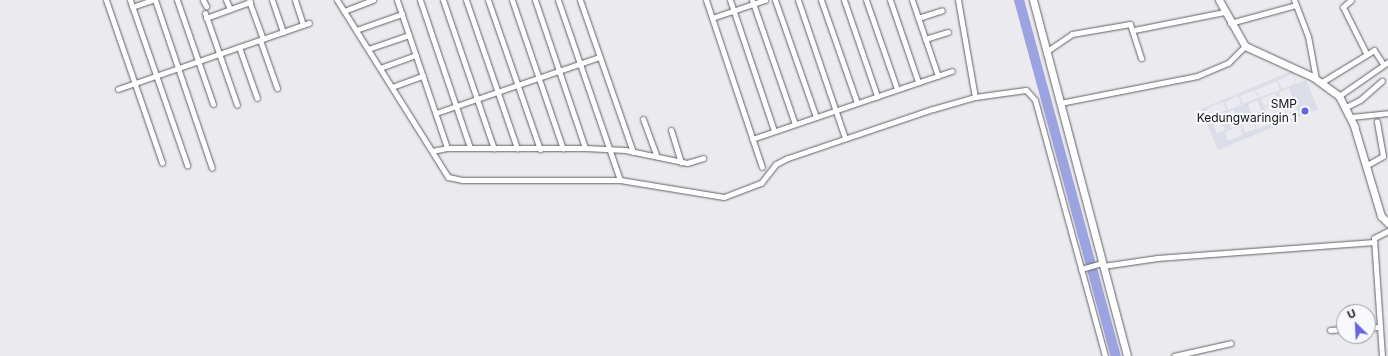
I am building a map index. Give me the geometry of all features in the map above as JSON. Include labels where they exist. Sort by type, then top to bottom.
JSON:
[{"type":"street","points":[[106,0],[162,163]]},
{"type":"street","points":[[130,0],[187,165]]},
{"type":"street","points":[[132,7],[153,0],[212,168]]},
{"type":"street","points":[[177,0],[213,104]]},
{"type":"street","points":[[203,0],[206,6]]},
{"type":"street","points":[[226,0],[230,9]]},
{"type":"street","points":[[272,0],[283,32]]},
{"type":"street","points":[[295,0],[303,25]]},
{"type":"street","points":[[337,0],[432,151],[453,179],[620,180],[724,197],[761,183],[780,161],[845,138],[975,97],[1017,90],[1030,93],[1105,356]]},
{"type":"street","points":[[344,11],[373,0]]},
{"type":"street","points":[[397,0],[448,148]]},
{"type":"street","points":[[420,0],[470,148]]},
{"type":"street","points":[[443,0],[494,149]]},
{"type":"street","points":[[466,0],[517,148]]},
{"type":"street","points":[[488,0],[540,149]]},
{"type":"street","points":[[512,0],[562,149]]},
{"type":"street","points":[[535,0],[585,148]]},
{"type":"street","points":[[558,0],[620,180]]},
{"type":"street","points":[[580,0],[633,152]]},
{"type":"street","points":[[706,0],[762,166]]},
{"type":"street","points":[[730,0],[774,131]]},
{"type":"street","points":[[712,18],[753,2],[765,0]]},
{"type":"street","points":[[775,0],[816,117]]},
{"type":"street","points":[[798,0],[845,138]]},
{"type":"street","points":[[821,0],[857,103]]},
{"type":"street","points":[[844,0],[877,96]]},
{"type":"street","points":[[866,0],[897,89]]},
{"type":"street","points":[[890,0],[918,82]]},
{"type":"street","points":[[912,0],[938,76]]},
{"type":"street","points":[[958,0],[975,97]]},
{"type":"street","points":[[1033,0],[1127,356]]},
{"type":"street","points":[[1219,0],[1230,23],[1245,46],[1319,81],[1339,96],[1351,117],[1367,165],[1381,216],[1388,223]]},
{"type":"street","points":[[1351,0],[1343,7],[1366,53]]},
{"type":"street","points":[[237,105],[205,15],[230,9],[250,1],[277,88]]},
{"type":"street","points":[[753,2],[795,124]]},
{"type":"street","points":[[1230,23],[1295,3],[1308,36],[1319,81]]},
{"type":"street","points":[[918,18],[942,10]]},
{"type":"street","points":[[1134,30],[1224,12]]},
{"type":"street","points":[[356,30],[402,14]]},
{"type":"street","points":[[118,89],[309,23]]},
{"type":"street","points":[[1047,51],[1059,40],[1088,29],[1130,24],[1134,30],[1141,58]]},
{"type":"street","points":[[925,39],[948,32]]},
{"type":"street","points":[[368,49],[409,35]]},
{"type":"street","points":[[1060,102],[1197,76],[1228,63],[1245,46]]},
{"type":"street","points":[[240,47],[257,98]]},
{"type":"street","points":[[1319,81],[1366,53],[1376,50],[1386,63],[1339,96]]},
{"type":"street","points":[[380,68],[416,55]]},
{"type":"street","points":[[436,113],[600,57]]},
{"type":"street","points":[[752,139],[952,71]]},
{"type":"street","points":[[392,87],[423,76]]},
{"type":"street","points":[[1346,107],[1360,100],[1382,81]]},
{"type":"street","points":[[1351,117],[1388,113]]},
{"type":"street","points":[[644,119],[657,157]]},
{"type":"street","points":[[1367,165],[1383,156],[1377,122]]},
{"type":"street","points":[[671,130],[681,162]]},
{"type":"street","points":[[432,151],[448,148],[585,148],[633,152],[681,162],[703,158]]},
{"type":"street","points":[[1382,356],[1378,327],[1374,242],[1376,234],[1388,230]]},
{"type":"street","points":[[1081,269],[1102,264],[1157,258],[1374,242]]},
{"type":"street","points":[[1330,330],[1336,330]]},
{"type":"street","points":[[1174,356],[1230,343]]},
{"type":"shaded area","name":"SMP Kedungwaringin 1","points":[[1292,71],[1297,84],[1306,80],[1318,109],[1218,150],[1201,109]],"holes":[[[1292,74],[1296,83],[1282,89],[1278,80]],[[1277,81],[1280,90],[1259,98],[1256,90]],[[1289,88],[1298,112],[1288,116],[1279,92]],[[1255,90],[1258,98],[1243,104],[1240,96]],[[1275,93],[1278,101],[1264,106],[1261,99]],[[1238,96],[1242,105],[1228,110],[1225,102]],[[1257,100],[1263,115],[1253,117],[1248,105]],[[1278,101],[1282,109],[1267,115],[1264,108]],[[1223,102],[1226,110],[1211,117],[1207,108]],[[1233,110],[1239,125],[1231,128],[1225,113]],[[1282,110],[1285,119],[1257,129],[1254,121]],[[1219,115],[1225,130],[1217,134],[1211,119]],[[1252,121],[1256,129],[1245,133],[1242,125]],[[1240,126],[1243,135],[1228,141],[1225,132]]]},
{"type":"waterway","points":[[1019,0],[1116,356]]},
{"type":"place","name":"SMP Kedungwaringin 1","points":[[1305,111]]}]
